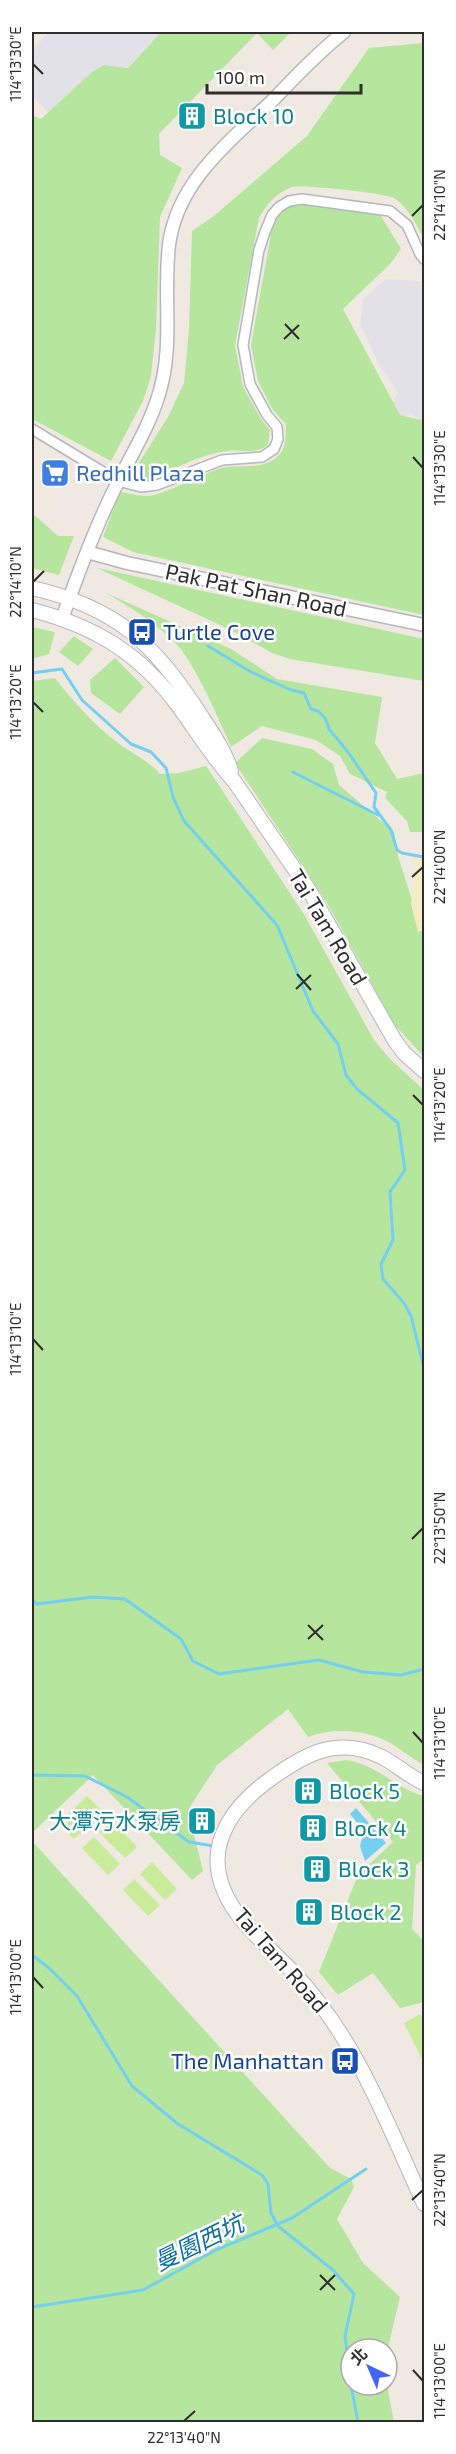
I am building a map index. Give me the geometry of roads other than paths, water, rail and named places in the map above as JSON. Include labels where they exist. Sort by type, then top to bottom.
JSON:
[{"type":"main road","name":"Tai Tam Road","points":[[32,588],[69,599],[119,623],[141,639],[176,678],[208,726],[228,763],[234,781]]},
{"type":"main road","name":"Tai Tam Road","points":[[32,610],[62,619],[111,640],[141,664],[177,704],[220,766],[234,781],[309,890],[395,1041],[404,1053],[424,1071]]},
{"type":"main road","name":"Tai Tam Road","points":[[424,1783],[381,1757],[365,1751],[333,1748],[304,1756],[258,1788],[239,1807],[224,1832],[217,1861],[222,1885],[234,1909],[249,1928],[305,1985],[341,2033],[364,2074],[424,2204]]},
{"type":"street","points":[[62,619],[87,552],[157,402],[166,358],[169,248],[180,204],[209,162],[344,32]]},
{"type":"street","points":[[32,429],[121,475],[133,486],[148,488],[208,464],[228,459],[262,458],[274,449],[278,439],[277,427],[267,415],[250,384],[243,345],[259,250],[272,215],[279,207],[293,200],[306,199],[390,212],[407,225],[424,259]]},
{"type":"street","name":"Pak Pat Shan Road","points":[[87,552],[127,563],[424,625]]},
{"type":"water","points":[[356,1808],[386,1843],[365,1861],[360,1846],[364,1831],[350,1814]]},
{"type":"waterway","points":[[208,646],[251,672],[291,690],[304,693],[311,709],[318,711],[325,718],[329,729],[376,793],[374,807],[391,830],[397,850],[424,857]]},
{"type":"waterway","points":[[32,673],[62,669],[82,700],[131,744],[151,752],[166,768],[173,797],[184,821],[277,925],[313,1011],[338,1044],[346,1075],[357,1089],[398,1123],[405,1170],[390,1192],[393,1240],[381,1264],[383,1279],[404,1303],[411,1316],[424,1368]]},
{"type":"waterway","points":[[293,772],[378,815]]},
{"type":"waterway","points":[[32,1600],[37,1604],[93,1597],[125,1599],[181,1639],[193,1661],[219,1674],[319,1660],[363,1672],[401,1675],[424,1669]]},
{"type":"waterway","points":[[32,1775],[85,1776],[127,1797],[189,1842],[214,1846]]},
{"type":"waterway","points":[[32,1955],[49,1968],[77,1996],[132,2086],[178,2124],[262,2175],[268,2184],[271,2213],[278,2226],[333,2270],[354,2294],[345,2337]]},
{"type":"waterway","name":"曼園西坑","points":[[32,2307],[143,2290],[216,2250],[292,2218],[366,2169]]},
{"type":"waterway","points":[[353,2397],[358,2422]]},
{"type":"place","name":"Block 10","points":[[192,116]]},
{"type":"place","name":"Redhill Plaza","points":[[55,473]]},
{"type":"place","name":"Turtle Cove","points":[[142,632]]},
{"type":"place","name":"Block 5","points":[[308,1791]]},
{"type":"place","name":"大潭污水泵房","points":[[202,1821]]},
{"type":"place","name":"Block 4","points":[[313,1828]]},
{"type":"place","name":"Block 3","points":[[317,1869]]},
{"type":"place","name":"Block 2","points":[[309,1912]]},
{"type":"place","name":"The Manhattan","points":[[345,2061]]}]
